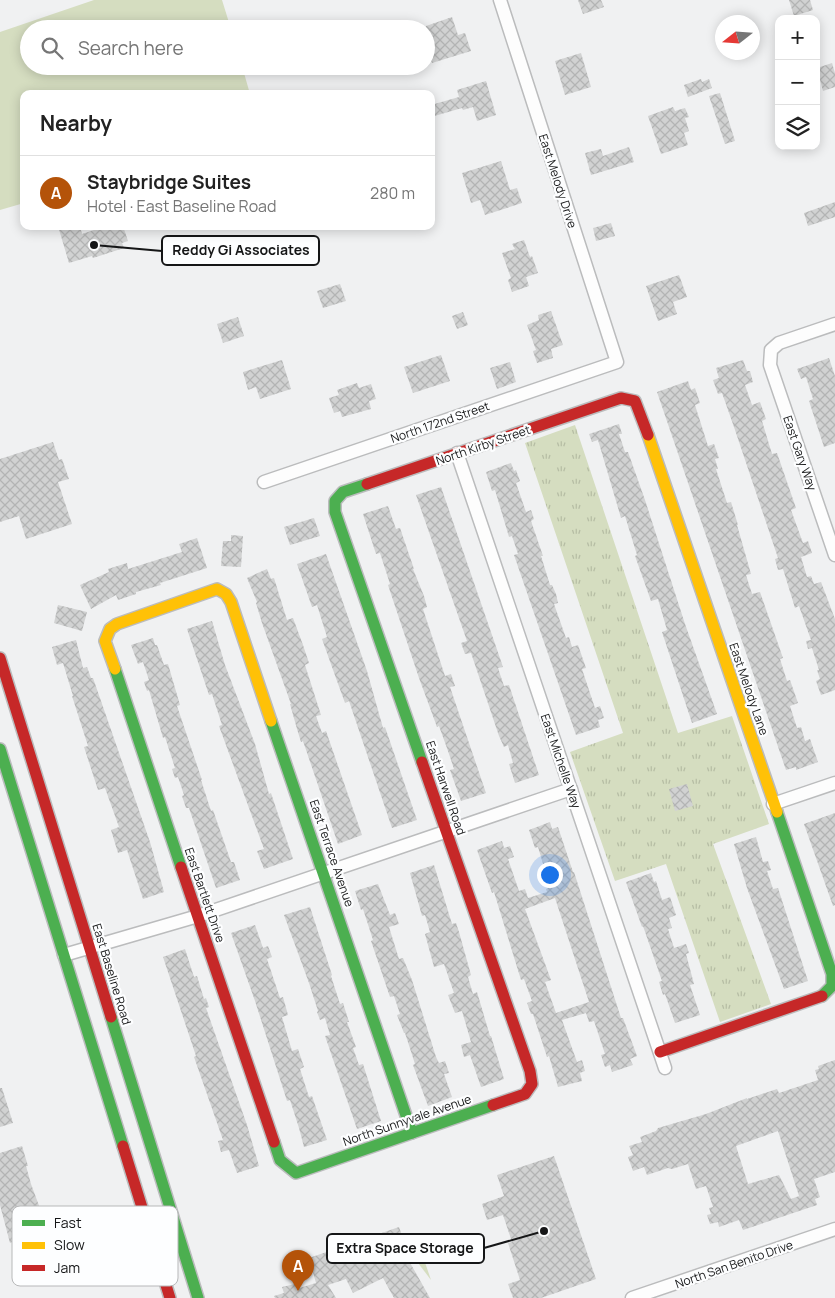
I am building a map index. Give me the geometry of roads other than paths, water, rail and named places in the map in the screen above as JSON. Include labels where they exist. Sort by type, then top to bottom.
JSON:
[{"type":"street","name":"East Melody Drive","points":[[500,0],[617,362]]},
{"type":"street","name":"East Gary Way","points":[[835,324],[779,343],[771,350],[770,365],[835,555]]},
{"type":"street","name":"North 172nd Street","points":[[264,482],[617,362]]},
{"type":"street","name":"North Kirby Street","points":[[335,501],[344,492],[621,398],[635,401]]},
{"type":"street","name":"East Melody Lane","points":[[635,401],[641,413],[832,974],[832,986],[824,995],[660,1052]]},
{"type":"street","name":"East Michelle Way","points":[[457,453],[665,1068]]},
{"type":"street","name":"East Harwell Road","points":[[335,501],[335,512],[530,1071],[532,1084]]},
{"type":"street","name":"East Bartlett Drive","points":[[217,589],[117,624],[110,629],[105,641],[280,1160],[288,1168]]},
{"type":"street","name":"East Terrace Avenue","points":[[217,589],[226,594],[231,602],[412,1132]]},
{"type":"street","name":"East Baseline Road","points":[[0,658],[90,947],[157,1206]]},
{"type":"street","name":"East Baseline Road","points":[[0,748],[64,955],[153,1206]]},
{"type":"street","points":[[773,804],[835,783]]},
{"type":"street","points":[[64,955],[198,916],[571,789]]},
{"type":"street","name":"North Sunnyvale Avenue","points":[[288,1168],[296,1173],[525,1094],[532,1084]]},
{"type":"street","name":"North San Benito Drive","points":[[632,1298],[835,1230]]},
{"type":"street","name":"East Baseline Road","points":[[178,1265],[198,1298]]},
{"type":"place","name":"Reddy Gi Associates","points":[[94,245]]},
{"type":"place","name":"Extra Space Storage","points":[[544,1231]]},
{"type":"place","name":"Staybridge Suites","points":[[298,1291]]}]
